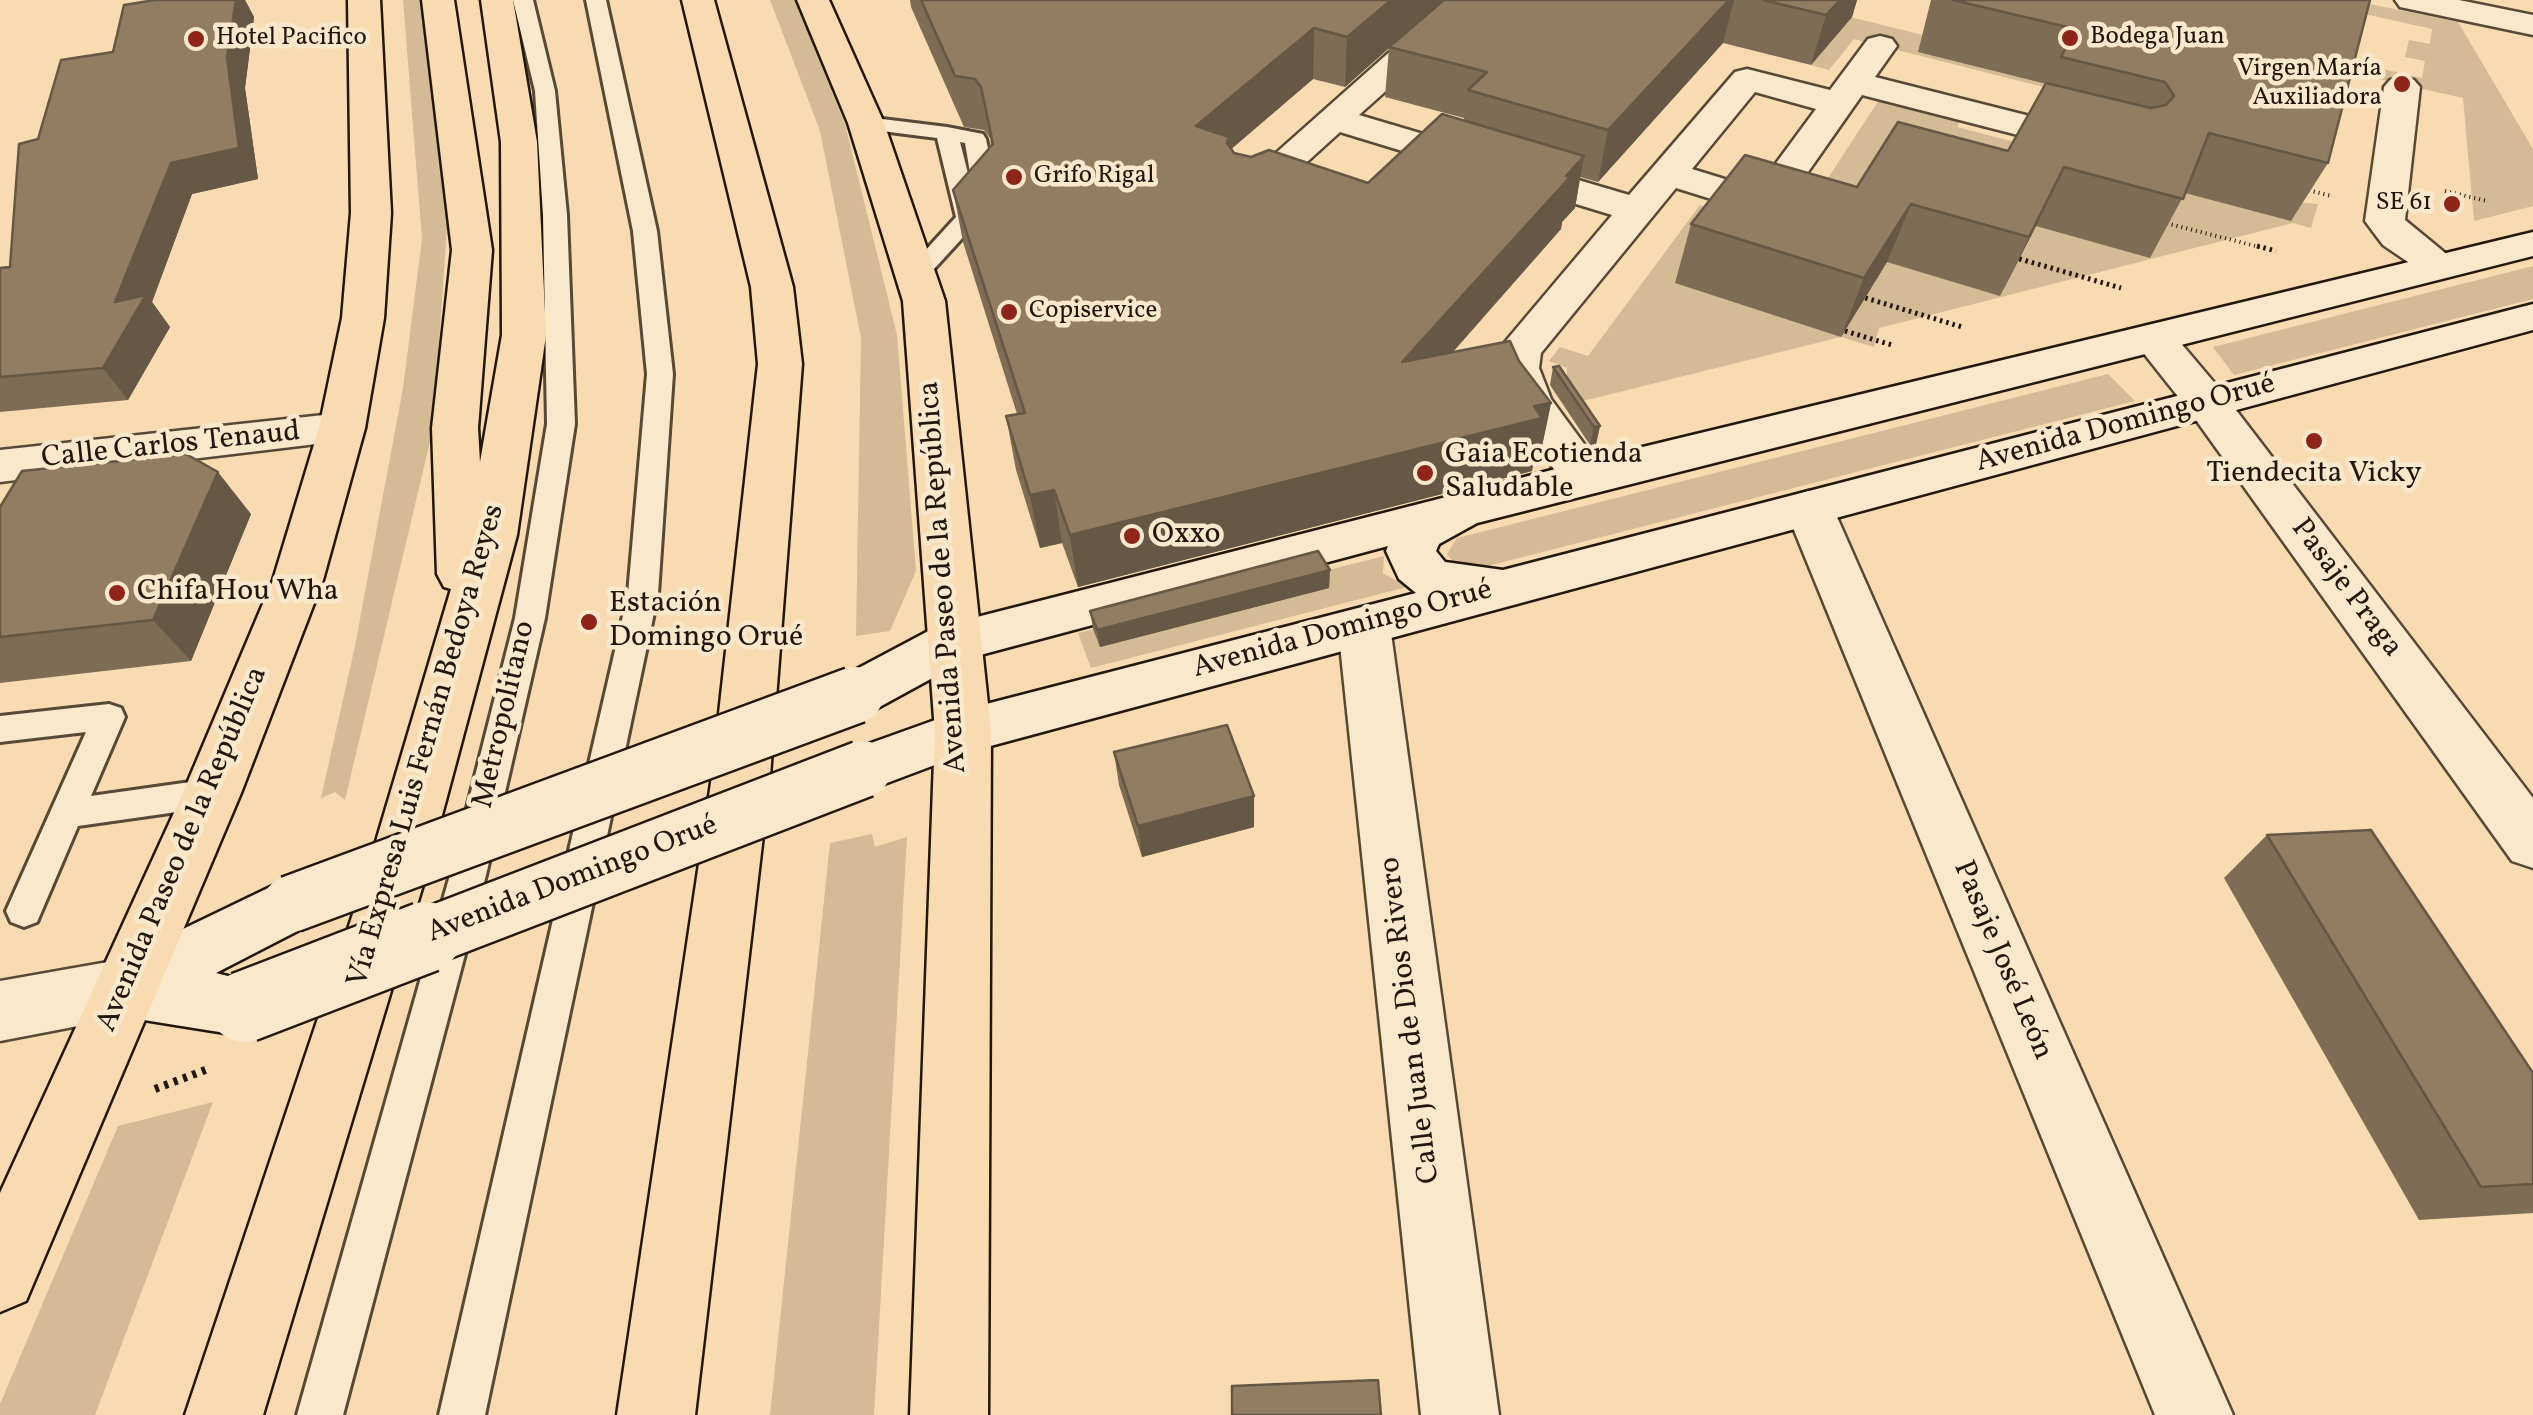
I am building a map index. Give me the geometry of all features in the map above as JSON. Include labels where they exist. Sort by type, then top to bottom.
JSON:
[{"type":"main road","name":"Avenida Paseo de la República","points":[[0,1275],[212,793],[298,580],[342,428],[363,318],[371,213],[364,0]]},
{"type":"main road","points":[[438,0],[472,250],[456,428],[464,634]]},
{"type":"main road","name":"Vía Expresa Luis Fernán Bedoya Reyes","points":[[224,1415],[396,876],[492,535],[524,335],[518,142],[497,0]]},
{"type":"main road","points":[[656,1415],[741,776],[780,364],[772,287],[698,0]]},
{"type":"main road","name":"Avenida Paseo de la República","points":[[812,0],[866,123],[924,301],[963,732],[950,1415]]},
{"type":"street","points":[[2412,0],[2533,22]]},
{"type":"street","points":[[2519,0],[2533,22]]},
{"type":"street","points":[[1250,193],[1452,15]]},
{"type":"street","points":[[1669,174],[1766,204],[1880,46]]},
{"type":"street","points":[[1586,478],[1530,402],[1517,368],[1520,351],[1747,78],[1844,92],[2122,151]]},
{"type":"street","points":[[2402,87],[2385,221],[2396,236],[2441,266]]},
{"type":"street","points":[[1334,119],[1637,210]]},
{"type":"street","points":[[0,1011],[125,988],[292,904],[855,695],[952,642],[1586,478],[2533,244]]},
{"type":"street","name":"Avenida Domingo Orué","points":[[125,988],[244,1007],[963,732],[2533,317]]},
{"type":"street","name":"Pasaje Praga","points":[[2152,337],[2207,403],[2533,843]]},
{"type":"street","name":"Calle Carlos Tenaud","points":[[0,466],[342,428]]},
{"type":"street","points":[[1475,506],[1431,524],[1418,534],[1411,550],[1417,566],[1431,579],[1509,587]]},
{"type":"street","name":"Pasaje José León","points":[[1809,508],[2194,1415]]},
{"type":"street","name":"Calle Juan de Dios Rivero","points":[[1364,626],[1460,1415]]},
{"type":"lane","name":"Metropolitano","points":[[320,1415],[468,876],[530,618],[562,424],[545,90],[523,0]]},
{"type":"lane","points":[[462,1415],[644,594],[660,374],[645,231],[596,0]]},
{"type":"lane","points":[[866,123],[947,132],[968,218],[914,275]]},
{"type":"lane","points":[[0,729],[109,717],[24,911]]},
{"type":"lane","points":[[66,814],[212,793]]},
{"type":"path","points":[[2429,187],[2504,204]]},
{"type":"path","points":[[2159,221],[2282,252]]},
{"type":"path","points":[[1998,253],[2121,288]]},
{"type":"path","points":[[1844,291],[2066,359]]},
{"type":"shaded area","points":[[403,0],[424,0],[447,227],[433,429],[345,800],[335,792],[321,798],[355,646],[403,388],[422,239]]},
{"type":"shaded area","points":[[770,0],[795,0],[845,124],[897,335],[916,571],[890,631],[856,636],[861,338],[820,131]]},
{"type":"shaded area","points":[[1966,0],[1988,0],[1983,10],[2058,27],[2011,19],[2003,34],[2026,40],[2016,57],[1992,51],[1982,68],[2128,105],[2137,88],[2118,82],[2127,64],[2300,107],[2306,89],[2286,84],[2292,66],[2312,70],[2317,54],[2422,78],[2425,61],[2405,57],[2409,40],[2430,44],[2432,29],[2302,0],[2350,0],[2458,22],[2533,149],[2533,206],[2474,221],[2463,98],[2339,70],[2313,153],[2151,114],[2142,135],[2168,142],[2159,162],[2132,155],[2122,176],[2017,148],[2006,167],[2032,174],[2021,196],[1994,188],[1982,210],[1877,180],[1864,200],[1890,208],[1876,231],[1849,222],[1834,246],[1792,233],[1881,97],[1962,117],[1957,127],[2114,168],[2138,111],[1854,39],[1829,70],[1811,65],[1824,49],[1807,44],[1821,28],[1838,32],[1850,17],[1939,39],[1949,23],[1933,19],[1938,10],[1944,3],[1961,7]]},
{"type":"shaded area","points":[[2177,191],[2318,204],[2311,228],[2293,223],[1879,328],[1874,347],[1841,337],[1579,402],[1567,382],[1567,368],[1549,361],[1560,347],[1588,356],[1700,205],[1887,262]]},
{"type":"shaded area","points":[[2533,266],[2533,299],[2234,375],[2213,347]]},
{"type":"shaded area","points":[[2108,374],[2135,401],[1476,569],[1453,562],[1447,554],[1457,538]]},
{"type":"shaded area","points":[[1384,556],[1383,573],[1407,587],[1091,668],[1078,633]]},
{"type":"shaded area","points":[[872,834],[875,847],[907,837],[874,1415],[770,1415],[830,843]]},
{"type":"shaded area","points":[[213,1102],[95,1415],[0,1415],[0,1404],[118,1126]]},
{"type":"building","points":[[155,0],[236,0],[227,57],[239,148],[171,163],[115,302],[146,295],[103,368],[0,377],[0,268],[10,267],[19,144],[38,139],[61,60],[113,52],[124,5]]},
{"type":"building","points":[[921,0],[1391,0],[1347,37],[1314,28],[1196,126],[1229,137],[1227,143],[1234,153],[1251,157],[1269,150],[1368,183],[1442,114],[1584,156],[1566,176],[1570,177],[1402,362],[1510,341],[1519,361],[1551,403],[1534,406],[1542,418],[1070,535],[1054,490],[1030,495],[1006,416],[1025,413],[953,190],[993,144],[981,87],[975,79],[955,76]]},
{"type":"building","points":[[1444,0],[1729,0],[1608,130],[1468,90],[1487,72],[1389,47]]},
{"type":"building","points":[[1763,0],[1840,0],[1826,15]]},
{"type":"building","points":[[1953,0],[2370,0],[2328,163],[2209,133],[2183,199],[2064,167],[2029,237],[1911,204],[1864,278],[1691,224],[1745,155],[1857,187],[1898,122],[2008,151],[2046,83],[2151,108],[2166,105],[2174,96],[2165,82],[2061,57],[2076,29]]},
{"type":"building","points":[[1559,366],[1600,426],[1594,427],[1553,367]]},
{"type":"building","points":[[186,454],[218,472],[153,620],[0,637],[0,507],[22,471]]},
{"type":"building","points":[[1318,551],[1330,570],[1097,630],[1090,611]]},
{"type":"building","points":[[1227,725],[1254,796],[1138,826],[1114,752]]},
{"type":"building","points":[[2371,830],[2533,1073],[2533,1184],[2481,1187],[2267,835]]},
{"type":"building","points":[[1378,1380],[1381,1415],[1232,1415],[1232,1386]]},
{"type":"place","name":"Bodega Juan","points":[[2070,38]]},
{"type":"place","name":"Hotel Pacifico","points":[[196,39]]},
{"type":"place","name":"Virgen María Auxiliadora","points":[[2402,84]]},
{"type":"place","name":"Grifo Rigal","points":[[1014,177]]},
{"type":"place","name":"SE 61","points":[[2452,204]]},
{"type":"place","name":"Copiservice","points":[[1009,312]]},
{"type":"place","name":"Tiendecita Vicky","points":[[2314,441]]},
{"type":"place","name":"Gaia Ecotienda Saludable","points":[[1425,473]]},
{"type":"place","name":"Oxxo","points":[[1132,536]]},
{"type":"place","name":"Chifa Hou Wha","points":[[117,593]]},
{"type":"place","name":"Estación Domingo Orué","points":[[589,622]]}]
